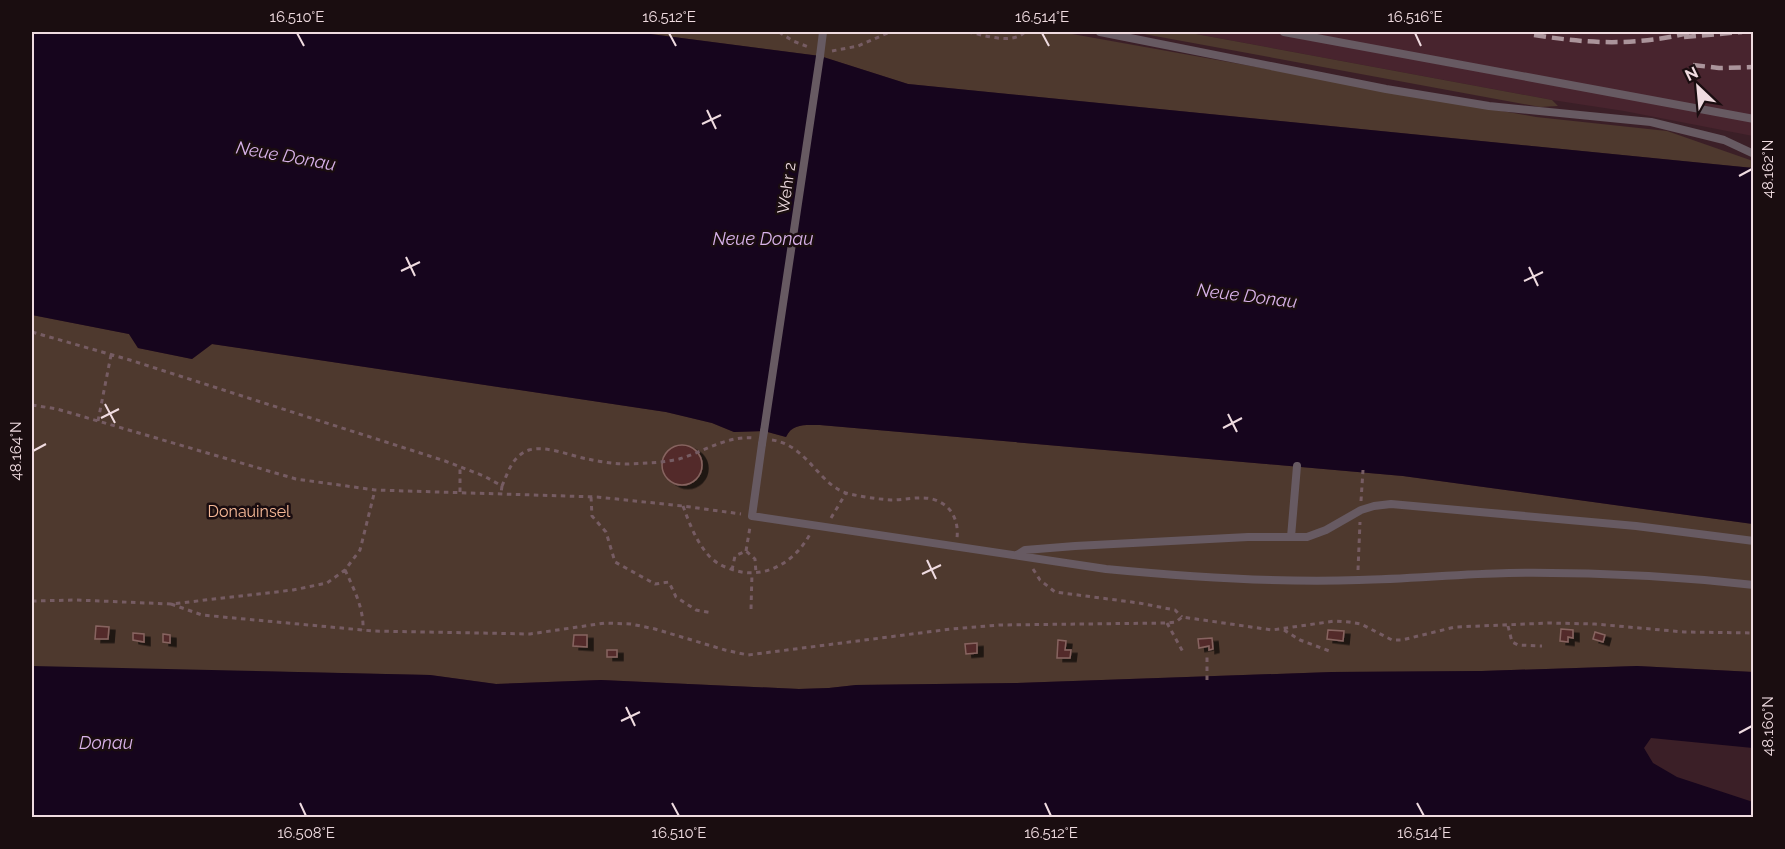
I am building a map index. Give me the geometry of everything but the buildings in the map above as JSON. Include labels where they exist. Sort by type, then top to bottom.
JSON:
[{"type":"lane","name":"Wehr 2","points":[[752,516],[823,32]]},
{"type":"lane","points":[[1100,32],[1386,89],[1489,106],[1651,122],[1724,140],[1754,154]]},
{"type":"lane","points":[[1284,32],[1754,118]]},
{"type":"lane","points":[[1291,537],[1297,466]]},
{"type":"lane","points":[[1017,555],[1025,550],[1076,546],[1248,537],[1307,537],[1326,530],[1361,510],[1391,504],[1636,526],[1754,541]]},
{"type":"lane","points":[[752,516],[1106,569],[1208,577],[1358,580],[1510,573],[1605,574],[1701,579],[1754,585]]},
{"type":"path","points":[[968,32],[1011,38],[1019,37],[1025,32]]},
{"type":"path","points":[[32,332],[111,354],[371,437],[460,467],[502,486]]},
{"type":"path","points":[[98,421],[111,354]]},
{"type":"path","points":[[32,405],[57,409],[296,479],[375,490],[591,497],[683,506],[752,516]]},
{"type":"path","points":[[501,493],[502,486],[518,456],[537,449],[559,452]]},
{"type":"path","points":[[460,467],[460,492]]},
{"type":"path","points":[[1361,495],[1363,470]]},
{"type":"path","points":[[32,601],[76,600],[171,604],[293,590],[327,583],[345,570],[360,550],[375,490]]},
{"type":"path","points":[[830,518],[846,494]]},
{"type":"path","points":[[591,497],[592,516],[606,532],[615,562],[656,584],[669,582],[676,597],[696,610],[712,614]]},
{"type":"path","points":[[943,504],[952,512],[957,522],[956,545]]},
{"type":"path","points":[[683,506],[693,532],[702,547],[713,560],[732,570],[754,573],[782,564],[804,544],[814,526]]},
{"type":"path","points":[[1358,558],[1360,520]]},
{"type":"path","points":[[746,551],[749,535]]},
{"type":"path","points":[[732,570],[735,556],[746,551]]},
{"type":"path","points":[[746,551],[755,559],[751,609]]},
{"type":"path","points":[[345,570],[357,598],[363,630]]},
{"type":"path","points":[[1034,571],[1048,588],[1055,592],[1139,603],[1175,610],[1182,617],[1272,630],[1335,621],[1361,624],[1392,640],[1402,640],[1455,627],[1550,623],[1595,624],[1684,632],[1754,633]]},
{"type":"path","points":[[171,604],[202,615],[363,630],[530,634],[605,623],[631,624],[748,655],[971,627],[1167,623],[1176,622],[1182,617]]},
{"type":"path","points":[[1167,623],[1183,652]]},
{"type":"path","points":[[1508,626],[1512,642],[1518,645],[1542,646]]},
{"type":"path","points":[[1283,630],[1300,640],[1332,651]]},
{"type":"path","points":[[1207,654],[1207,680]]},
{"type":"shaded area","points":[[1185,32],[1753,32],[1753,136],[1624,111],[1552,100]]},
{"type":"green space","points":[[635,32],[1061,32],[1536,117],[1667,131],[1753,161],[1753,168],[908,84],[820,56]]},
{"type":"green space","points":[[1133,32],[1185,32],[1552,100],[1558,106],[1540,107]]},
{"type":"green space","name":"Donauinsel","points":[[32,315],[129,334],[138,348],[192,359],[212,344],[666,412],[712,423],[734,432],[764,431],[786,437],[796,427],[820,425],[1403,476],[1753,524],[1753,672],[1637,666],[1482,671],[1332,672],[1017,683],[856,685],[799,689],[601,680],[496,684],[430,675],[248,671],[32,675]]},
{"type":"water","name":"Neue Donau","points":[[32,32],[635,32],[820,56],[908,84],[1753,168],[1753,524],[1403,476],[820,425],[796,427],[786,437],[764,431],[734,432],[712,423],[666,412],[212,344],[192,359],[138,348],[129,334],[32,315]]},
{"type":"water","name":"Donau","points":[[32,666],[430,675],[496,684],[601,680],[799,689],[856,685],[1017,683],[1332,672],[1482,671],[1637,666],[1753,672],[1753,748],[1651,738],[1644,748],[1653,763],[1677,777],[1753,802],[1753,817],[32,817]]},
{"type":"railway","points":[[1534,35],[1614,42],[1652,40],[1693,32]]},
{"type":"railway","points":[[1684,37],[1742,32]]},
{"type":"railway","points":[[1693,65],[1719,68],[1754,67]]}]
